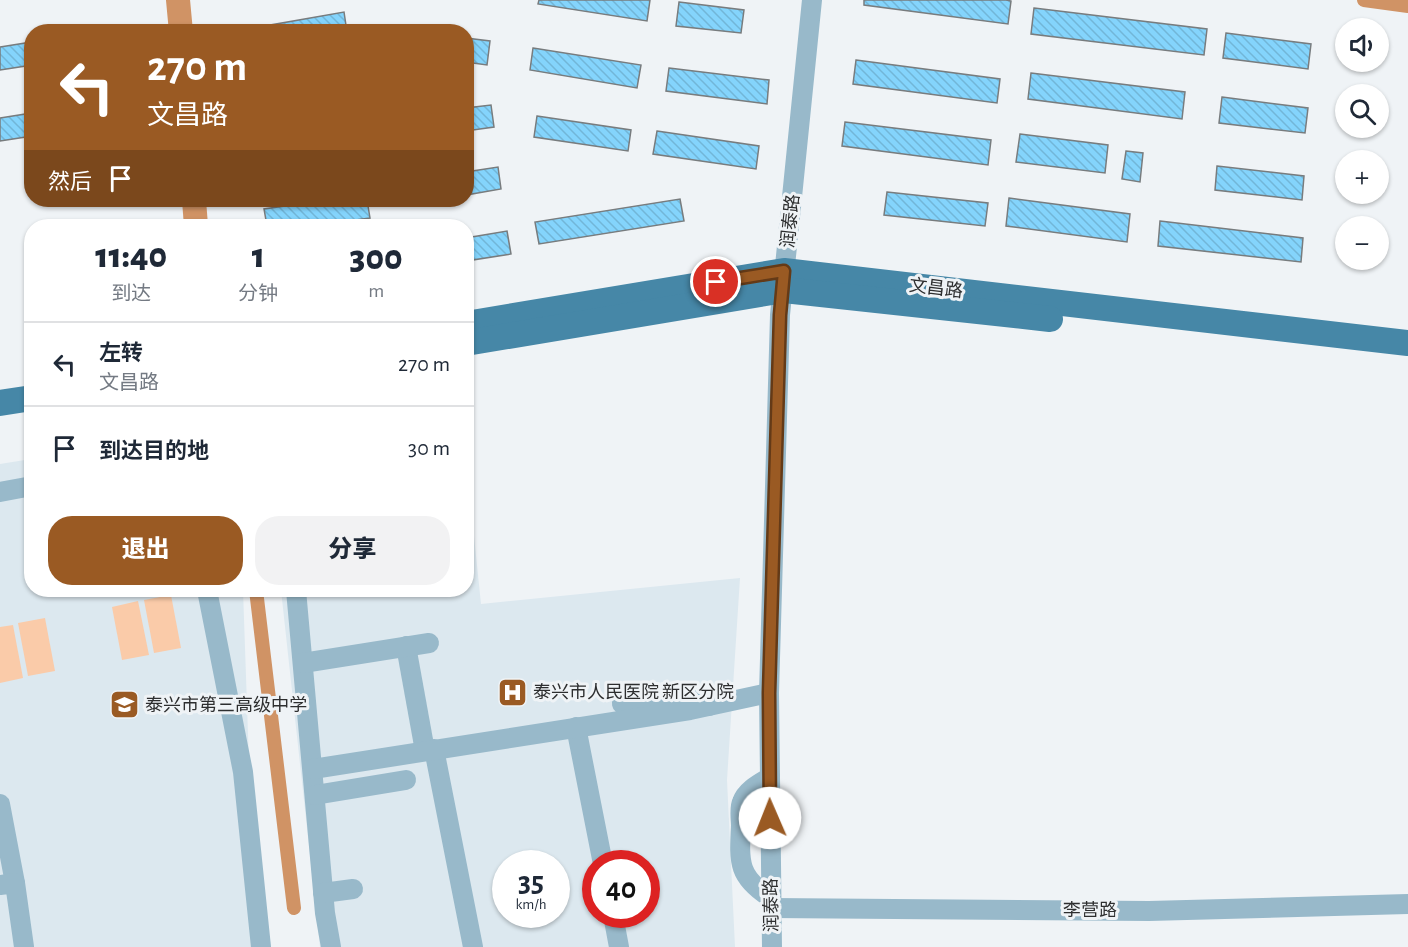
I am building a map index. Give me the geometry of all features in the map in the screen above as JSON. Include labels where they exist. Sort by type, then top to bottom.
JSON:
[{"type":"main road","name":"文昌路","points":[[474,323],[784,281],[1408,343]]},
{"type":"main road","name":"文昌路","points":[[474,341],[784,281],[1408,358]]},
{"type":"main road","points":[[0,403],[24,399]]},
{"type":"main road","points":[[0,419],[24,415]]},
{"type":"street","name":"润泰路","points":[[772,947],[769,693],[780,315],[812,0]]},
{"type":"street","points":[[0,492],[24,488]]},
{"type":"street","points":[[208,597],[243,772],[261,947]]},
{"type":"street","points":[[297,597],[323,893],[331,947]]},
{"type":"street","points":[[303,663],[429,643]]},
{"type":"street","points":[[406,646],[473,947]]},
{"type":"street","points":[[313,769],[709,706],[769,693]]},
{"type":"street","points":[[622,704],[686,694],[709,706]]},
{"type":"street","points":[[576,727],[600,850]]},
{"type":"street","points":[[770,777],[753,787],[742,802],[740,855],[742,870],[753,886],[771,903]]},
{"type":"street","points":[[315,795],[406,780]]},
{"type":"street","points":[[0,804],[7,884],[24,947]]},
{"type":"street","points":[[323,893],[353,889]]},
{"type":"street","name":"李营路","points":[[771,903],[1149,910],[1408,904]]},
{"type":"street","points":[[615,928],[619,947]]},
{"type":"shaded area","name":"泰兴市第三高级中学","points":[[24,460],[24,597],[243,597],[251,820],[271,947],[0,947],[0,464]]},
{"type":"shaded area","name":"泰兴市人民医院 新区分院","points":[[474,536],[481,604],[740,578],[727,780],[735,947],[320,947],[282,597],[474,597]]},
{"type":"shaded area","points":[[171,597],[181,648],[154,653],[144,600]]},
{"type":"shaded area","points":[[138,601],[149,655],[122,660],[112,607]]},
{"type":"shaded area","points":[[45,618],[55,671],[28,676],[18,623]]},
{"type":"shaded area","points":[[13,625],[23,678],[0,683],[0,627]]},
{"type":"building","points":[[539,0],[650,0],[647,21],[538,4]]},
{"type":"building","points":[[864,0],[1011,1],[1008,24],[864,5]]},
{"type":"building","points":[[679,2],[744,10],[741,33],[676,26]]},
{"type":"building","points":[[1034,8],[1207,29],[1204,55],[1031,34]]},
{"type":"building","points":[[344,12],[346,24],[276,24]]},
{"type":"building","points":[[1226,33],[1311,44],[1308,69],[1223,58]]},
{"type":"building","points":[[474,39],[490,41],[487,65],[474,63]]},
{"type":"building","points":[[24,43],[24,66],[0,70],[0,47]]},
{"type":"building","points":[[533,48],[641,65],[637,88],[530,70]]},
{"type":"building","points":[[856,60],[1000,79],[997,103],[853,84]]},
{"type":"building","points":[[669,68],[769,80],[767,104],[666,91]]},
{"type":"building","points":[[1031,73],[1185,92],[1182,119],[1028,99]]},
{"type":"building","points":[[1222,97],[1308,108],[1305,133],[1219,123]]},
{"type":"building","points":[[491,105],[494,127],[474,130],[474,107]]},
{"type":"building","points":[[24,114],[24,137],[0,141],[0,118]]},
{"type":"building","points":[[537,116],[631,130],[628,151],[534,137]]},
{"type":"building","points":[[845,122],[991,140],[988,165],[842,146]]},
{"type":"building","points":[[657,131],[759,146],[756,169],[653,154]]},
{"type":"building","points":[[1020,134],[1108,145],[1105,173],[1016,162]]},
{"type":"building","points":[[1126,151],[1143,153],[1140,182],[1122,179]]},
{"type":"building","points":[[1217,166],[1304,176],[1302,200],[1215,190]]},
{"type":"building","points":[[498,167],[501,189],[474,194],[474,171]]},
{"type":"building","points":[[887,192],[988,203],[985,226],[884,215]]},
{"type":"building","points":[[1009,198],[1130,214],[1127,242],[1006,226]]},
{"type":"building","points":[[680,199],[684,221],[539,244],[535,222]]},
{"type":"building","points":[[368,207],[370,218],[266,219],[264,209]]},
{"type":"building","points":[[1160,221],[1303,238],[1301,262],[1158,246]]},
{"type":"building","points":[[507,231],[511,254],[474,260],[474,237]]},
{"type":"waterway","points":[[178,0],[180,24]]},
{"type":"waterway","points":[[1364,0],[1408,6]]},
{"type":"waterway","points":[[195,207],[195,219]]},
{"type":"waterway","points":[[257,597],[294,908]]},
{"type":"place","name":"泰兴市人民医院 新区分院","points":[[512,692]]},
{"type":"place","name":"泰兴市第三高级中学","points":[[124,705]]},
{"type":"route","points":[[716,282],[784,271],[780,315],[769,693],[770,818]]}]
